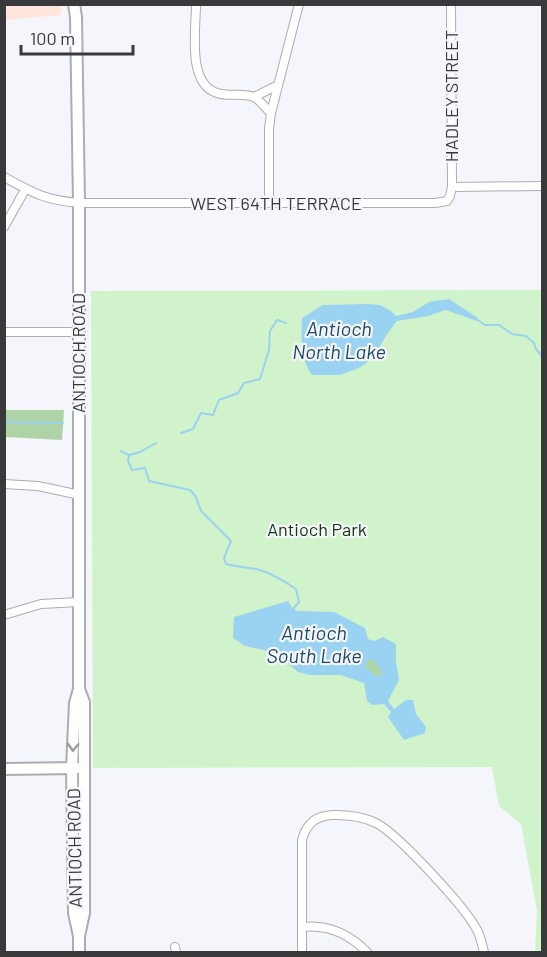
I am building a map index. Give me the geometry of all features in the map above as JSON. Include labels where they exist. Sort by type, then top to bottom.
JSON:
[{"type":"main road","name":"ANTIOCH ROAD","points":[[76,4],[79,203],[79,602],[80,689],[84,702],[84,913],[79,936],[79,952]]},
{"type":"main road","name":"ANTIOCH ROAD","points":[[79,936],[74,914],[72,768],[75,703],[80,689]]},
{"type":"main road","points":[[4,769],[84,768]]},
{"type":"street","points":[[196,4],[196,62],[199,79],[206,88],[220,94],[254,97],[278,85]]},
{"type":"street","points":[[269,202],[271,113],[299,4]]},
{"type":"street","name":"HADLEY STREET","points":[[451,4],[452,187]]},
{"type":"street","points":[[254,97],[271,113]]},
{"type":"street","name":"WEST 64TH TERRACE","points":[[4,177],[25,190],[54,201],[79,203],[435,203],[447,201],[452,187]]},
{"type":"street","points":[[452,187],[543,186]]},
{"type":"street","points":[[4,227],[25,190]]},
{"type":"street","points":[[4,332],[78,332]]},
{"type":"street","points":[[4,484],[38,486],[80,495]]},
{"type":"street","points":[[4,615],[41,604],[79,602]]},
{"type":"street","points":[[302,952],[302,840],[311,822],[328,815],[368,820],[389,832],[467,914],[477,930],[484,952]]},
{"type":"street","points":[[303,927],[325,928],[340,933],[367,952]]},
{"type":"shaded area","points":[[5,4],[61,5],[61,15],[5,20]]},
{"type":"green space","name":"Antioch Park","points":[[542,290],[542,952],[535,952],[537,911],[521,824],[499,806],[492,767],[93,768],[91,291]]},
{"type":"green space","points":[[5,410],[64,410],[62,440],[5,437]]},
{"type":"green space","points":[[373,659],[381,670],[382,675],[378,677],[365,667],[367,661]]},
{"type":"water","name":"Antioch North Lake","points":[[449,299],[478,318],[477,321],[446,310],[428,316],[397,321],[373,358],[359,368],[340,375],[312,375],[308,369],[302,348],[302,318],[323,305],[380,305],[396,316],[413,312],[429,302]]},
{"type":"water","name":"Antioch South Lake","points":[[288,601],[293,609],[298,611],[334,612],[365,628],[368,639],[374,641],[383,637],[396,644],[399,680],[388,701],[394,709],[406,700],[413,700],[416,714],[426,727],[425,733],[404,740],[388,717],[391,712],[384,704],[372,705],[367,701],[364,683],[341,675],[310,675],[298,672],[278,655],[245,646],[233,638],[234,617]],"holes":[[[373,659],[382,675],[378,677],[365,667],[367,661]]]},
{"type":"waterway","points":[[181,433],[193,429],[201,413],[213,415],[219,400],[238,393],[244,383],[260,379],[269,350],[270,331],[277,320],[286,323]]},
{"type":"waterway","points":[[478,320],[485,325],[499,325],[512,334],[526,336],[534,343],[542,356]]},
{"type":"waterway","points":[[4,422],[63,423]]},
{"type":"waterway","points":[[121,451],[129,455],[156,443]]},
{"type":"waterway","points":[[129,455],[128,461],[132,470],[145,468],[149,481],[190,490],[196,497],[201,511],[231,541],[224,558],[226,564],[261,570],[296,589],[299,602],[293,609]]}]
